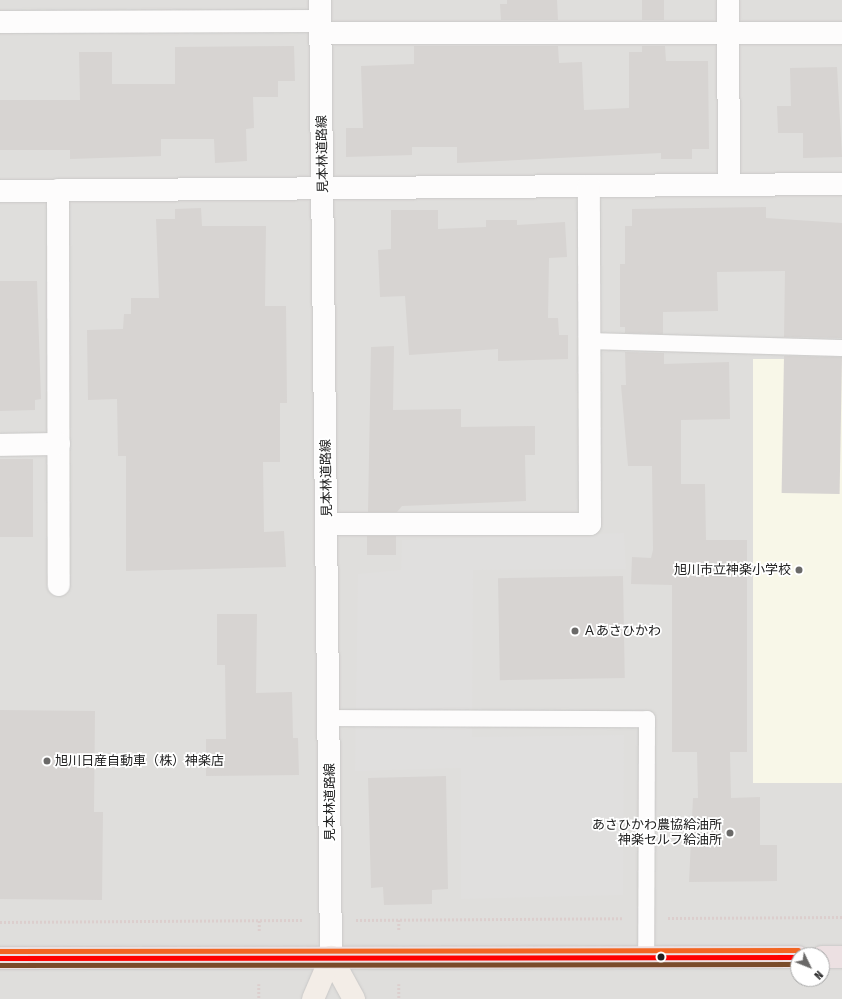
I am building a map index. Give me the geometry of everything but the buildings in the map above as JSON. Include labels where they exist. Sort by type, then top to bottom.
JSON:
[{"type":"highway","points":[[0,958],[790,957]]},
{"type":"highway","points":[[830,957],[842,957]]},
{"type":"main road","points":[[314,999],[331,957]]},
{"type":"main road","points":[[331,957],[354,999]]},
{"type":"street","points":[[728,0],[729,185]]},
{"type":"street","points":[[0,22],[320,18],[728,33],[842,32]]},
{"type":"street","name":"見本林道路線","points":[[320,18],[324,188],[328,524],[331,957]]},
{"type":"street","points":[[0,191],[842,184]]},
{"type":"street","points":[[328,524],[590,524],[588,341],[589,186]]},
{"type":"street","points":[[58,190],[59,585]]},
{"type":"street","points":[[0,445],[59,444]]},
{"type":"lane","points":[[588,341],[842,348]]},
{"type":"lane","points":[[329,718],[647,718],[646,957]]},
{"type":"path","points":[[666,918],[842,917]]},
{"type":"path","points":[[0,922],[626,918]]},
{"type":"shaded area","points":[[0,0],[842,0],[842,999],[0,999]]},
{"type":"shaded area","name":"旭川市立神楽小学校","points":[[753,359],[842,359],[842,783],[753,783]]},
{"type":"shaded area","points":[[624,533],[626,569],[473,570],[472,737],[624,735],[623,895],[461,899],[461,768],[355,771],[358,574],[401,570],[402,540]]},
{"type":"transit line","points":[[0,951],[790,950]]},
{"type":"transit line","points":[[0,958],[790,957]]},
{"type":"transit line","points":[[0,965],[790,964]]},
{"type":"place","name":"旭川市立神楽小学校","points":[[799,570]]},
{"type":"place","name":"Ａあさひかわ","points":[[575,631]]},
{"type":"place","name":"旭川日産自動車（株）神楽店","points":[[47,761]]},
{"type":"place","name":"あさひかわ農協給油所 神楽セルフ給油所","points":[[730,833]]}]
